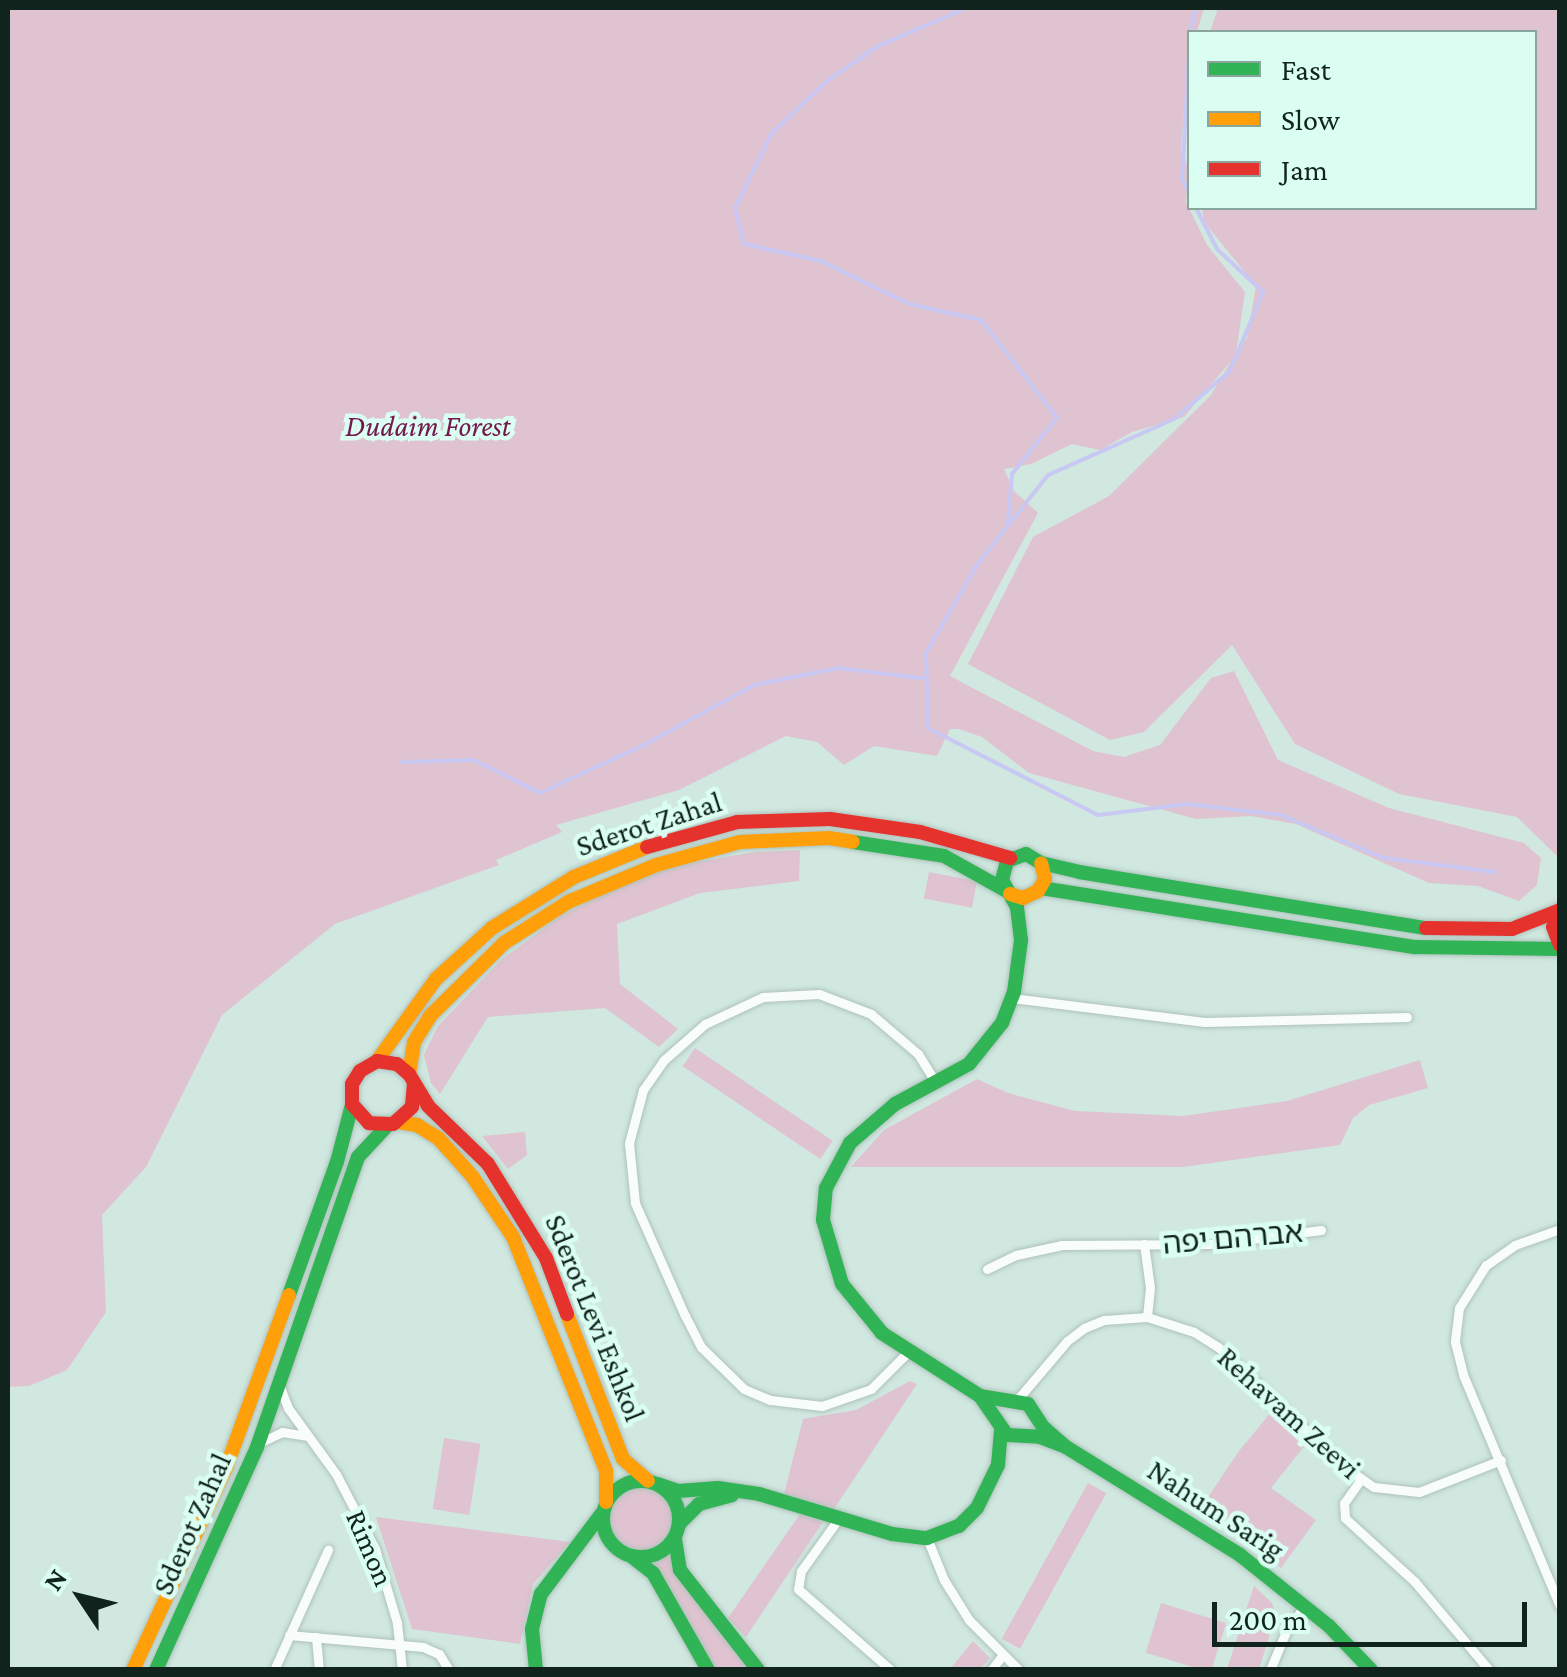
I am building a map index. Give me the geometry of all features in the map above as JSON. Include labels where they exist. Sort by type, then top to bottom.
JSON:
[{"type":"main road","name":"Sderot Zahal","points":[[377,1061],[436,979],[492,928],[574,877],[650,846],[737,822],[830,818],[920,832],[1010,858]]},
{"type":"main road","name":"Sderot Zahal","points":[[411,1078],[420,1032],[450,992],[489,956],[558,907],[656,865],[740,842],[829,838],[944,856],[1009,893]]},
{"type":"main road","points":[[1021,940],[1020,916],[1001,873],[1010,858],[1026,854],[1040,863],[1417,928],[1512,929],[1559,910]]},
{"type":"main road","points":[[536,1670],[532,1629],[537,1604],[623,1485],[653,1483],[678,1491],[718,1488],[768,1496],[892,1534],[927,1538],[948,1532],[968,1518],[997,1468],[1034,1428],[1035,1414],[1012,1402],[980,1396],[908,1352],[870,1322],[842,1284],[826,1237],[823,1204],[831,1172],[862,1128],[982,1052],[1012,998],[1027,909],[1045,876],[1040,863]]},
{"type":"main road","points":[[1009,893],[1027,898],[1040,890],[1095,893],[1415,947],[1560,947],[1553,927],[1559,910]]},
{"type":"main road","points":[[377,1061],[397,1064],[411,1078],[412,1107],[393,1124],[364,1120],[352,1104],[356,1075],[377,1061]]},
{"type":"main road","name":"Sderot Levi Eshkol","points":[[411,1078],[428,1106],[488,1164],[525,1218],[554,1277],[623,1459],[653,1483]]},
{"type":"main road","name":"Sderot Zahal","points":[[133,1670],[226,1468],[337,1162],[352,1104]]},
{"type":"main road","name":"Sderot Zahal","points":[[156,1670],[254,1452],[358,1157],[393,1124]]},
{"type":"main road","name":"Sderot Levi Eshkol","points":[[393,1124],[420,1126],[439,1139],[472,1176],[513,1237],[536,1286],[606,1471],[605,1505]]},
{"type":"main road","points":[[980,1396],[1010,1436],[1025,1437]]},
{"type":"main road","points":[[997,1468],[1000,1412],[1012,1402]]},
{"type":"main road","name":"Nahum Sarig","points":[[1035,1414],[1066,1447],[1217,1539],[1305,1606],[1371,1670]]},
{"type":"main road","name":"Nahum Sarig","points":[[1025,1437],[1066,1447]]},
{"type":"main road","points":[[653,1483],[675,1501],[674,1550],[680,1570],[758,1670]]},
{"type":"main road","points":[[568,1556],[589,1547],[653,1555],[690,1510],[708,1500],[768,1496]]},
{"type":"main road","points":[[605,1505],[605,1531],[624,1553],[652,1573],[708,1670]]},
{"type":"street","points":[[908,1352],[871,1389],[822,1406],[770,1400],[733,1380],[701,1347],[643,1224],[630,1182],[629,1143],[644,1090],[664,1060],[705,1024],[763,997],[819,994],[872,1014],[918,1054],[936,1084]]},
{"type":"street","points":[[1012,998],[1143,1017],[1231,1023],[1407,1017]]},
{"type":"street","points":[[1560,1229],[1500,1254],[1475,1278],[1459,1308],[1457,1360],[1560,1606]]},
{"type":"street","name":"אברהם יפה","points":[[987,1269],[1046,1248],[1236,1242],[1321,1230]]},
{"type":"street","name":"אברהם יפה","points":[[1144,1244],[1150,1288],[1146,1316]]},
{"type":"street","name":"Rehavam Zeevi","points":[[1012,1402],[1040,1378],[1052,1357],[1084,1328],[1124,1316],[1146,1316],[1182,1327],[1218,1347],[1360,1479],[1384,1490],[1419,1492],[1501,1460]]},
{"type":"street","name":"Rehavam Zeevi","points":[[1035,1414],[1040,1378]]},
{"type":"street","name":"Rimon","points":[[280,1379],[288,1408],[336,1474],[375,1548],[401,1644],[402,1670]]},
{"type":"street","points":[[254,1452],[276,1433],[309,1437]]},
{"type":"street","points":[[1360,1479],[1344,1503],[1344,1518],[1429,1597],[1489,1670]]},
{"type":"street","points":[[839,1518],[801,1571],[798,1589],[891,1670]]},
{"type":"street","points":[[927,1538],[944,1580],[969,1620],[1019,1670]]},
{"type":"street","points":[[274,1670],[328,1550]]},
{"type":"street","points":[[1270,1670],[1284,1634],[1305,1606]]},
{"type":"street","points":[[290,1635],[432,1650],[449,1670]]},
{"type":"street","points":[[316,1638],[319,1670]]},
{"type":"street","points":[[991,1670],[1002,1656]]},
{"type":"green space","name":"Dudaim Forest","points":[[8,8],[1204,8],[1198,30],[1187,30],[1181,150],[1187,163],[1187,210],[1207,245],[1245,292],[1236,353],[1247,338],[1256,286],[1204,222],[1202,210],[1537,210],[1537,30],[1211,30],[1218,8],[1559,8],[1559,858],[1517,817],[1399,794],[1295,744],[1232,645],[1144,732],[1110,740],[968,664],[1033,537],[1109,496],[1211,395],[1231,361],[1184,417],[1132,432],[1100,450],[1072,444],[1031,464],[1004,469],[1014,491],[1038,513],[950,676],[1093,751],[1124,757],[1160,745],[1211,678],[1234,671],[1278,760],[1389,808],[1524,843],[1541,858],[1537,885],[1519,901],[1478,886],[1429,883],[1296,824],[1251,816],[1196,819],[1029,773],[982,737],[959,729],[950,729],[937,756],[874,746],[844,765],[817,742],[786,736],[679,790],[556,825],[562,832],[496,860],[499,865],[335,924],[222,1015],[146,1167],[102,1215],[106,1312],[67,1370],[29,1386],[8,1387]]},
{"type":"green space","points":[[800,850],[799,881],[700,893],[617,924],[620,984],[678,1029],[659,1047],[605,1008],[488,1017],[440,1094],[431,1083],[424,1055],[438,1026],[501,960],[562,915],[632,880],[670,867],[754,852]]},
{"type":"green space","points":[[929,872],[977,881],[972,908],[924,899]]},
{"type":"green space","points":[[695,1048],[833,1141],[820,1159],[683,1066]]},
{"type":"green space","points":[[1420,1060],[1428,1088],[1369,1105],[1353,1118],[1340,1145],[1183,1167],[851,1167],[884,1130],[977,1079],[1008,1093],[1075,1111],[1183,1116],[1287,1101]]},
{"type":"green space","points":[[525,1132],[527,1155],[508,1169],[482,1136]]},
{"type":"green space","points":[[910,1381],[917,1384],[834,1509],[784,1494],[803,1419],[856,1410]]},
{"type":"green space","points":[[1272,1411],[1306,1444],[1271,1488],[1316,1520],[1281,1568],[1198,1512]]},
{"type":"green space","points":[[444,1438],[481,1444],[469,1515],[433,1509]]},
{"type":"green space","points":[[1088,1483],[1106,1493],[1020,1649],[1002,1639]]},
{"type":"green space","points":[[641,1488],[663,1497],[672,1519],[663,1541],[641,1550],[619,1541],[610,1519],[619,1497]]},
{"type":"green space","points":[[800,1514],[823,1522],[746,1637],[728,1618]]},
{"type":"green space","points":[[376,1517],[570,1542],[533,1584],[520,1644],[412,1629]]},
{"type":"green space","points":[[669,1554],[701,1608],[751,1669],[716,1669],[652,1564]]},
{"type":"green space","points":[[1254,1586],[1272,1603],[1276,1615],[1259,1669],[1227,1669]]},
{"type":"green space","points":[[1161,1603],[1226,1623],[1212,1670],[1146,1653]]},
{"type":"green space","points":[[973,1641],[990,1658],[980,1669],[950,1669]]},
{"type":"waterway","points":[[967,8],[878,46],[827,81],[771,134],[735,208],[744,244],[821,261],[909,304],[981,320],[1057,418],[1012,474],[1008,523]]},
{"type":"waterway","points":[[1190,30],[1196,8]]},
{"type":"waterway","points":[[1187,90],[1182,179],[1187,189]]},
{"type":"waterway","points":[[1197,210],[1217,249],[1263,292],[1230,371],[1174,419],[1048,475],[977,565],[926,653],[928,728],[1098,815],[1187,804],[1281,815],[1384,858],[1495,872]]},
{"type":"waterway","points":[[402,762],[474,760],[540,793],[644,745],[754,685],[839,668],[927,679]]},
{"type":"traffic: fast","points":[[853,842],[944,856],[1007,891]]},
{"type":"traffic: fast","points":[[1066,1447],[1043,1427],[1028,1404],[980,1396],[882,1333],[842,1284],[823,1220],[826,1188],[850,1143],[895,1104],[969,1064],[1002,1023],[1014,992],[1021,940],[1017,907],[1002,880],[1007,861],[1026,854],[1041,863],[1079,872],[1426,928]]},
{"type":"traffic: fast","points":[[1041,888],[1415,947],[1560,949]]},
{"type":"traffic: fast","points":[[289,1295],[337,1162],[352,1105]]},
{"type":"traffic: fast","points":[[156,1670],[257,1447],[358,1157],[387,1126]]},
{"type":"traffic: fast","points":[[980,1396],[1007,1435],[1040,1437],[1066,1447],[1240,1555],[1329,1626],[1371,1670]]},
{"type":"traffic: fast","points":[[658,1484],[678,1491],[718,1488],[759,1494],[892,1534],[927,1538],[959,1526],[977,1508],[998,1465],[1001,1428]]},
{"type":"traffic: fast","points":[[641,1481],[668,1492],[679,1519],[668,1546],[641,1557],[614,1546],[603,1519],[614,1492],[641,1481]]},
{"type":"traffic: fast","points":[[679,1524],[699,1504],[732,1495]]},
{"type":"traffic: fast","points":[[536,1670],[532,1629],[541,1594],[602,1513]]},
{"type":"traffic: fast","points":[[675,1539],[680,1570],[758,1670]]},
{"type":"traffic: fast","points":[[631,1556],[653,1573],[708,1670]]},
{"type":"traffic: slow","points":[[409,1074],[414,1042],[430,1016],[504,943],[568,902],[656,865],[740,842],[829,838],[853,842]]},
{"type":"traffic: slow","points":[[377,1061],[436,979],[492,928],[574,877],[647,847]]},
{"type":"traffic: slow","points":[[1010,894],[1023,898],[1038,891],[1045,879],[1041,863]]},
{"type":"traffic: slow","points":[[398,1122],[417,1125],[439,1139],[472,1176],[513,1237],[606,1471],[606,1502]]},
{"type":"traffic: slow","points":[[133,1670],[226,1468],[289,1295]]},
{"type":"traffic: slow","points":[[567,1314],[623,1459],[648,1481]]},
{"type":"traffic: jam","points":[[647,847],[737,822],[830,819],[920,832],[1010,858]]},
{"type":"traffic: jam","points":[[1560,910],[1553,927],[1560,945]]},
{"type":"traffic: jam","points":[[1426,928],[1512,929],[1558,911]]},
{"type":"traffic: jam","points":[[414,1083],[412,1107],[393,1124],[369,1123],[352,1104],[352,1084],[360,1071],[377,1061],[397,1064],[409,1074],[428,1106],[488,1164],[546,1258],[567,1314]]}]
